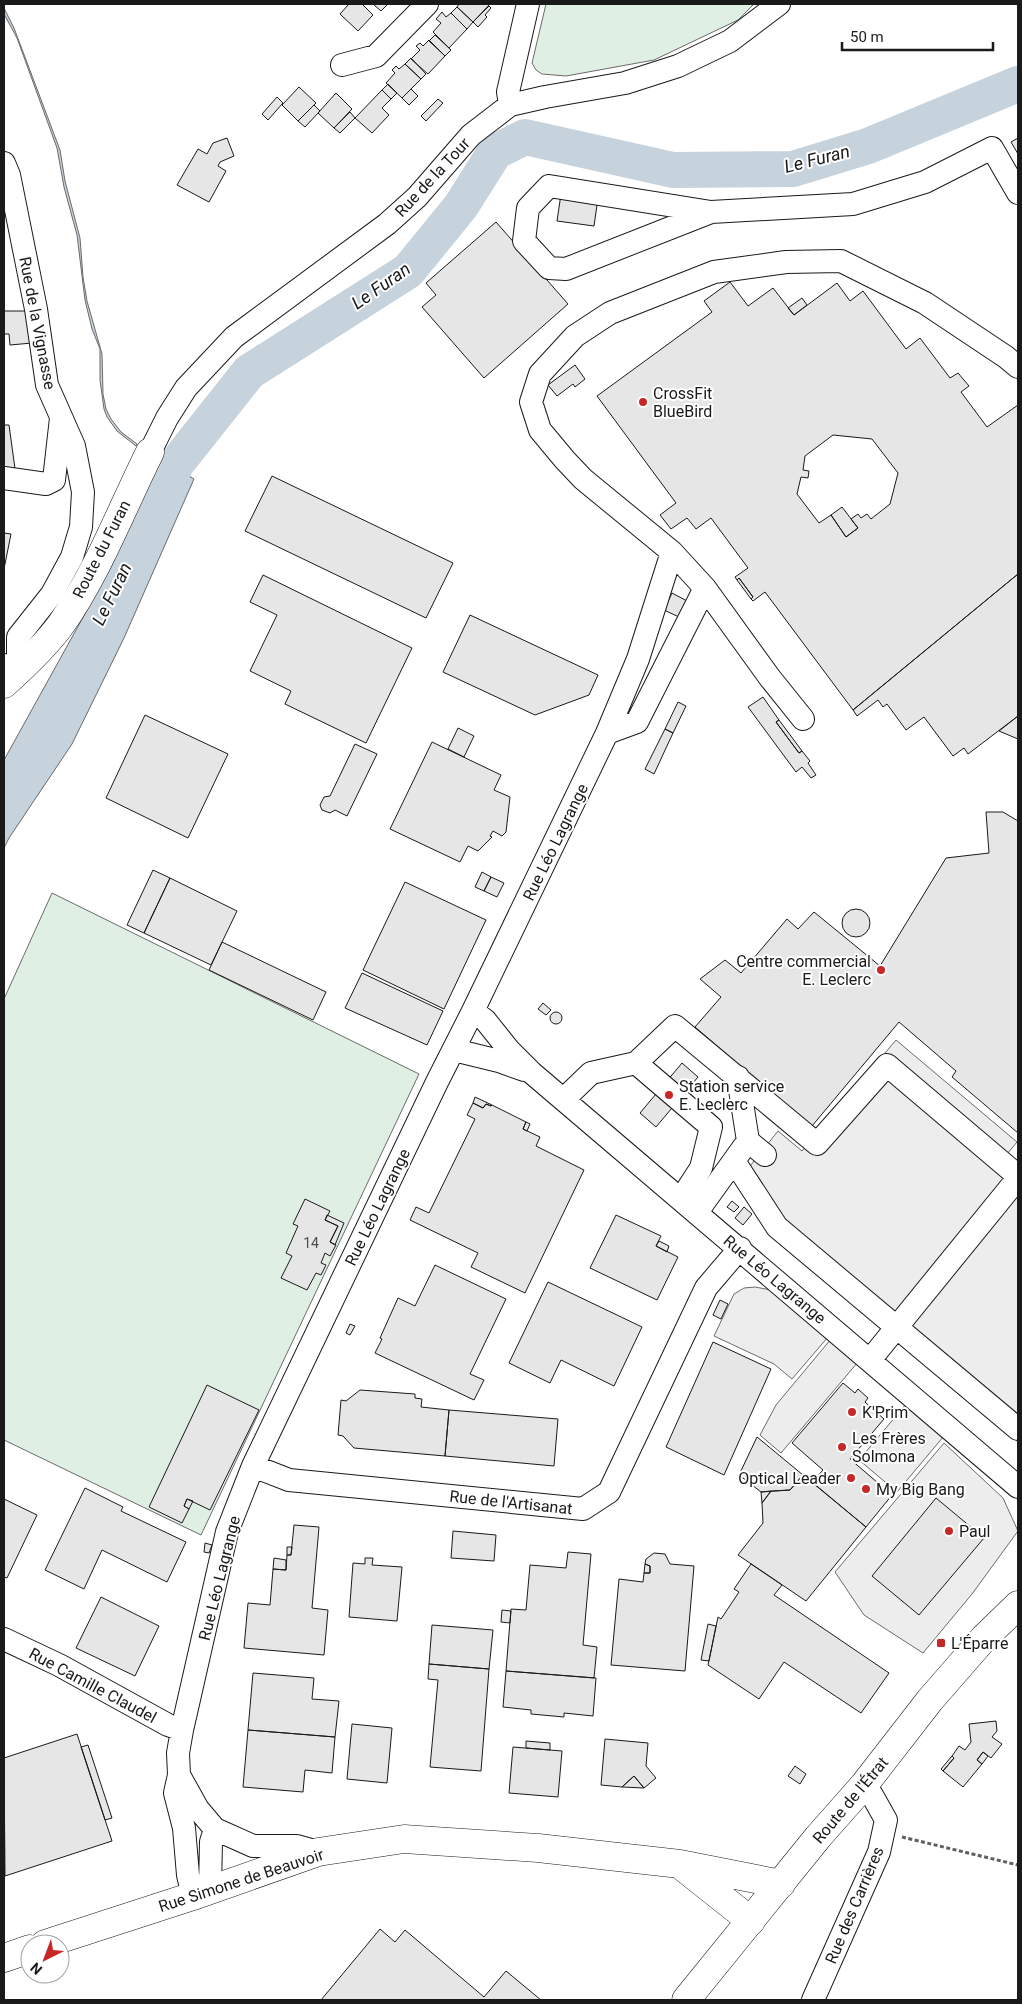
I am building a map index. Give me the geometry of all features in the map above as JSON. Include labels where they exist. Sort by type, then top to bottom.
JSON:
[{"type":"main road","name":"Route du Furan","points":[[9,673],[59,626],[95,569],[150,452]]},
{"type":"main road","name":"Route de l'Étrat","points":[[686,2000],[864,1785],[930,1700],[984,1638],[1018,1605]]},
{"type":"main road","name":"Rue Simone de Beauvoir","points":[[70,1936],[318,1852],[404,1838],[538,1848],[680,1864],[781,1884]]},
{"type":"main road","points":[[680,1864],[751,1921]]},
{"type":"main road","points":[[4,1958],[20,1952]]},
{"type":"street","points":[[342,65],[376,56],[427,4]]},
{"type":"street","points":[[510,105],[508,92],[528,4]]},
{"type":"street","name":"Rue de la Tour","points":[[150,452],[167,418],[186,388],[234,337],[387,224],[418,196],[471,135],[510,105],[625,83],[678,66],[730,41],[779,4]]},
{"type":"street","points":[[711,212],[566,269],[549,268],[524,241],[528,208],[549,186],[711,212],[853,204],[925,182],[992,148],[1018,193]]},
{"type":"street","name":"Rue de la Vignasse","points":[[4,163],[9,175],[36,309],[47,385],[74,446],[82,492],[80,527],[72,557],[52,594],[18,637],[9,673]]},
{"type":"street","points":[[803,719],[770,678],[705,588],[672,552],[583,479],[540,430],[530,402],[540,374],[575,336],[610,313],[714,272],[786,262],[841,261],[925,303],[1006,356],[1018,367]]},
{"type":"street","points":[[4,478],[46,484],[54,480],[61,417]]},
{"type":"street","name":"Rue Léo Lagrange","points":[[201,1892],[188,1875],[184,1828],[176,1792],[179,1774],[178,1753],[227,1532],[253,1466],[607,733],[638,659],[672,552]]},
{"type":"street","points":[[607,733],[637,722],[705,588]]},
{"type":"street","name":"Rue Léo Lagrange","points":[[473,1011],[485,1020],[509,1050],[532,1072],[1018,1487]]},
{"type":"street","points":[[564,1099],[592,1073],[636,1063],[675,1026],[817,1144],[887,1065],[1018,1177],[870,1360]]},
{"type":"street","points":[[454,1050],[499,1060],[532,1072]]},
{"type":"street","points":[[636,1063],[711,1127],[701,1168],[689,1205]]},
{"type":"street","points":[[738,1078],[748,1140],[765,1155]]},
{"type":"street","points":[[689,1205],[734,1161],[748,1140]]},
{"type":"street","points":[[734,1161],[777,1227],[1018,1429]]},
{"type":"street","name":"Rue de l'Artisanat","points":[[253,1466],[289,1480],[583,1509],[608,1492],[706,1288],[740,1248]]},
{"type":"street","name":"Rue Camille Claudel","points":[[4,1639],[59,1665],[168,1725],[182,1730]]},
{"type":"street","name":"Rue Léo Lagrange","points":[[179,1774],[198,1809],[216,1829],[253,1846],[297,1846],[318,1852]]},
{"type":"street","name":"Rue des Carrières","points":[[813,2000],[879,1852],[886,1820],[864,1785]]},
{"type":"street","points":[[201,1892],[211,1842],[216,1829]]},
{"type":"path","points":[[883,1832],[1018,1865]]},
{"type":"green space","points":[[546,4],[754,4],[738,20],[654,60],[566,76],[542,74],[536,70],[532,63]]},
{"type":"green space","points":[[52,893],[419,1074],[201,1535],[4,1440],[4,999]]},
{"type":"shaded area","points":[[896,1040],[1017,1142],[1007,1154],[1018,1163],[1018,1442],[769,1230],[739,1180],[778,1131],[802,1151]]},
{"type":"shaded area","points":[[755,1287],[771,1290],[828,1337],[792,1379],[774,1364],[714,1336],[734,1294],[744,1288]]},
{"type":"shaded area","points":[[831,1339],[858,1362],[781,1453],[760,1435],[776,1405]]},
{"type":"shaded area","points":[[906,1404],[944,1436],[897,1492],[859,1460]]},
{"type":"shaded area","points":[[944,1443],[1003,1498],[1018,1531],[972,1594],[923,1653],[864,1615],[835,1572]]},
{"type":"water","points":[[4,8],[14,28],[60,150],[65,181],[80,238],[87,301],[102,354],[103,394],[106,409],[121,432],[137,444],[136,446],[117,431],[104,409],[100,380],[100,349],[92,329],[85,300],[77,235],[64,187],[57,148],[17,38],[4,14]]},
{"type":"water","points":[[162,460],[194,479],[124,638],[72,744],[4,848],[4,760],[112,565],[131,520]]},
{"type":"building","points":[[349,4],[362,4],[373,15],[358,31],[340,14]]},
{"type":"building","points":[[373,4],[386,4],[387,5],[381,11]]},
{"type":"building","points":[[459,4],[490,4],[473,22],[457,7]]},
{"type":"building","points":[[489,6],[491,8],[485,15],[487,17],[478,27],[473,22]]},
{"type":"building","points":[[457,7],[473,22],[467,29],[451,13]]},
{"type":"building","points":[[442,12],[446,17],[451,13],[467,29],[449,48],[433,32],[441,23],[436,19]]},
{"type":"building","points":[[435,35],[451,50],[445,56],[429,41]]},
{"type":"building","points":[[429,40],[445,56],[428,74],[411,59],[420,50],[416,46],[420,43],[423,46]]},
{"type":"building","points":[[411,58],[426,74],[421,79],[405,64]]},
{"type":"building","points":[[405,64],[421,79],[402,98],[386,83],[395,73],[392,70],[396,66],[399,69]]},
{"type":"building","points":[[388,84],[397,93],[391,99],[382,90]]},
{"type":"building","points":[[299,87],[316,103],[298,121],[282,105]]},
{"type":"building","points":[[411,89],[418,96],[409,105],[402,98]]},
{"type":"building","points":[[382,90],[391,99],[382,108],[389,115],[372,133],[355,118]]},
{"type":"building","points":[[336,93],[352,109],[334,128],[318,113]]},
{"type":"building","points":[[277,97],[283,103],[268,120],[262,114]]},
{"type":"building","points":[[438,99],[443,103],[426,121],[421,116]]},
{"type":"building","points":[[314,105],[320,111],[305,127],[298,121]]},
{"type":"building","points":[[350,112],[355,118],[340,133],[334,128]]},
{"type":"building","points":[[227,138],[234,156],[220,162],[218,166],[226,171],[209,202],[177,185],[198,149],[207,154],[213,143]]},
{"type":"building","points":[[1018,138],[1018,154],[1011,142]]},
{"type":"building","points":[[561,194],[598,198],[594,226],[557,221]]},
{"type":"building","points":[[496,222],[568,304],[484,378],[422,307],[436,295],[426,283]]},
{"type":"building","points":[[730,282],[748,306],[773,288],[794,315],[837,283],[850,301],[863,291],[906,349],[920,338],[950,378],[958,373],[969,386],[961,392],[987,427],[1018,405],[1018,574],[853,710],[765,592],[753,601],[751,599],[753,597],[739,578],[737,580],[735,577],[748,568],[711,518],[696,529],[687,518],[671,529],[660,515],[676,503],[597,396],[712,312],[704,301]],"holes":[[[833,435],[872,439],[898,473],[890,504],[871,519],[867,514],[861,518],[858,514],[851,519],[858,528],[846,537],[831,515],[819,523],[797,494],[801,477],[808,478],[809,471],[803,470],[805,456]]]},
{"type":"building","points":[[802,298],[807,305],[794,315],[788,308]]},
{"type":"building","points":[[4,311],[27,311],[32,343],[10,345],[9,334],[4,334]]},
{"type":"building","points":[[575,365],[585,379],[575,387],[573,384],[557,396],[548,385]]},
{"type":"building","points":[[4,425],[9,425],[16,476],[4,475]]},
{"type":"building","points":[[272,476],[453,563],[426,618],[245,531]]},
{"type":"building","points":[[842,507],[858,528],[846,537],[831,515]]},
{"type":"building","points":[[4,533],[11,534],[4,569]]},
{"type":"building","points":[[1018,574],[1018,716],[968,754],[964,748],[953,756],[924,717],[906,730],[887,704],[883,707],[878,700],[857,716],[853,710]]},
{"type":"building","points":[[263,575],[412,648],[366,743],[285,704],[291,691],[250,671],[277,615],[250,602]]},
{"type":"building","points":[[739,578],[753,597],[751,599],[737,580]]},
{"type":"building","points":[[672,593],[687,601],[679,617],[664,610]]},
{"type":"building","points":[[470,615],[598,675],[589,695],[535,715],[443,672]]},
{"type":"building","points":[[763,697],[779,720],[776,722],[799,753],[802,751],[810,761],[808,763],[816,775],[811,778],[802,767],[796,772],[748,707]]},
{"type":"building","points":[[678,702],[686,706],[673,733],[665,729]]},
{"type":"building","points":[[145,715],[228,754],[188,838],[106,798]]},
{"type":"building","points":[[1018,716],[1018,739],[999,731]]},
{"type":"building","points":[[779,720],[802,751],[799,753],[776,722]]},
{"type":"building","points":[[458,728],[474,736],[464,757],[448,749]]},
{"type":"building","points":[[665,729],[673,733],[654,774],[645,769]]},
{"type":"building","points":[[432,742],[501,775],[494,790],[510,797],[506,832],[502,836],[493,831],[490,836],[492,837],[478,851],[468,846],[460,862],[390,829]]},
{"type":"building","points":[[355,744],[377,754],[347,816],[335,810],[330,813],[322,810],[320,805],[324,797],[330,796]]},
{"type":"building","name":"Centre commercial E. Leclerc","points":[[986,812],[1003,812],[1018,821],[1018,1133],[952,1077],[956,1071],[899,1022],[812,1126],[726,1061],[730,1057],[695,1027],[721,997],[700,979],[725,960],[741,973],[787,919],[798,929],[814,912],[880,966],[946,858],[989,853]]},
{"type":"building","points":[[153,870],[170,878],[144,933],[127,925]]},
{"type":"building","points":[[482,872],[491,877],[484,891],[475,887]]},
{"type":"building","points":[[491,877],[504,883],[497,897],[484,891]]},
{"type":"building","points":[[170,878],[237,911],[211,965],[144,933]]},
{"type":"building","points":[[405,882],[486,920],[444,1009],[363,970]]},
{"type":"building","points":[[856,909],[866,913],[870,923],[866,933],[856,937],[846,933],[842,923],[846,913]]},
{"type":"building","points":[[222,942],[326,992],[313,1020],[209,970]]},
{"type":"building","points":[[362,973],[443,1011],[427,1045],[345,1008]]},
{"type":"building","points":[[543,1003],[551,1010],[546,1015],[538,1009]]},
{"type":"building","points":[[558,1012],[561,1013],[561,1023],[554,1024],[551,1023],[550,1016],[551,1013]]},
{"type":"building","name":"Station service E. Leclerc","points":[[682,1063],[698,1077],[656,1127],[640,1113]]},
{"type":"building","points":[[475,1097],[492,1105],[486,1104],[483,1108],[473,1103]]},
{"type":"building","points":[[473,1103],[483,1108],[486,1104],[492,1105],[526,1122],[523,1129],[540,1137],[536,1146],[584,1170],[525,1293],[471,1267],[478,1253],[410,1220],[416,1207],[429,1213],[475,1119],[467,1115]]},
{"type":"building","points":[[526,1122],[530,1124],[527,1131],[523,1129]]},
{"type":"building","points":[[305,1199],[330,1211],[325,1220],[338,1226],[330,1242],[336,1245],[330,1256],[325,1253],[321,1263],[326,1265],[321,1275],[316,1273],[307,1290],[281,1278],[292,1256],[286,1253],[298,1226],[293,1224]]},
{"type":"building","points":[[732,1201],[739,1207],[734,1212],[727,1207]]},
{"type":"building","points":[[744,1207],[752,1214],[743,1225],[735,1218]]},
{"type":"building","points":[[327,1215],[344,1223],[335,1245],[330,1242],[338,1226],[325,1220]]},
{"type":"building","points":[[616,1215],[661,1236],[656,1246],[678,1257],[657,1300],[590,1268]]},
{"type":"building","points":[[659,1241],[669,1246],[667,1252],[656,1246]]},
{"type":"building","points":[[435,1265],[506,1299],[470,1374],[484,1380],[474,1400],[375,1353],[398,1298],[415,1306]]},
{"type":"building","points":[[548,1282],[642,1327],[614,1386],[561,1360],[550,1383],[509,1363]]},
{"type":"building","points":[[720,1300],[728,1304],[721,1319],[713,1315]]},
{"type":"building","points":[[350,1324],[355,1326],[350,1335],[346,1333]]},
{"type":"building","points":[[713,1342],[771,1369],[724,1475],[666,1447]]},
{"type":"building","points":[[843,1383],[855,1393],[858,1389],[868,1398],[865,1402],[884,1419],[850,1459],[892,1495],[866,1527],[812,1482],[823,1470],[792,1443]]},
{"type":"building","points":[[207,1385],[259,1410],[210,1510],[187,1499],[184,1506],[189,1509],[182,1523],[149,1507]]},
{"type":"building","points":[[360,1390],[415,1394],[415,1398],[422,1399],[421,1407],[449,1410],[445,1456],[354,1448],[343,1436],[338,1435],[341,1400],[346,1401]]},
{"type":"building","points":[[449,1410],[558,1419],[554,1466],[445,1456]]},
{"type":"building","points":[[757,1437],[803,1475],[790,1490],[761,1492],[739,1475]]},
{"type":"building","points":[[803,1475],[866,1527],[806,1601],[738,1555],[763,1523],[762,1503],[771,1491],[790,1490]]},
{"type":"building","points":[[85,1488],[123,1507],[121,1511],[186,1542],[167,1582],[102,1550],[84,1589],[45,1570]]},
{"type":"building","points":[[771,1491],[762,1503],[761,1492]]},
{"type":"building","points":[[936,1498],[984,1538],[919,1615],[872,1576]]},
{"type":"building","points":[[4,1499],[37,1515],[7,1578],[4,1577]]},
{"type":"building","points":[[187,1499],[193,1501],[189,1509],[184,1506]]},
{"type":"building","points":[[294,1525],[319,1527],[312,1608],[328,1610],[324,1655],[244,1648],[248,1603],[270,1605],[273,1569],[286,1570],[287,1555],[291,1555]]},
{"type":"building","points":[[453,1531],[496,1535],[494,1561],[451,1558]]},
{"type":"building","points":[[205,1543],[212,1545],[209,1553],[204,1552]]},
{"type":"building","points":[[287,1547],[292,1547],[291,1555],[287,1555]]},
{"type":"building","points":[[568,1552],[591,1554],[583,1645],[597,1647],[594,1678],[506,1671],[511,1609],[526,1610],[530,1565],[566,1568]]},
{"type":"building","points":[[654,1553],[665,1554],[670,1564],[694,1566],[685,1671],[611,1665],[619,1579],[643,1582],[644,1573],[650,1573],[650,1566],[645,1564],[646,1559]]},
{"type":"building","points":[[274,1558],[286,1560],[286,1570],[273,1569]]},
{"type":"building","points":[[365,1558],[373,1558],[372,1565],[402,1567],[397,1621],[349,1617],[353,1563],[365,1564]]},
{"type":"building","points":[[645,1564],[650,1566],[650,1573],[644,1573]]},
{"type":"building","points":[[751,1564],[782,1585],[774,1595],[889,1673],[861,1713],[784,1662],[759,1699],[708,1665],[718,1617],[721,1619],[739,1592],[734,1589]]},
{"type":"building","points":[[101,1597],[159,1626],[135,1676],[76,1648]]},
{"type":"building","points":[[502,1610],[511,1611],[510,1623],[501,1622]]},
{"type":"building","points":[[708,1624],[716,1626],[709,1661],[701,1660]]},
{"type":"building","points":[[432,1625],[493,1630],[489,1669],[429,1664]]},
{"type":"building","points":[[429,1664],[489,1669],[481,1771],[430,1767],[438,1680],[428,1679]]},
{"type":"building","points":[[506,1671],[596,1678],[593,1716],[564,1713],[564,1717],[531,1714],[531,1710],[503,1707]]},
{"type":"building","points":[[253,1673],[314,1678],[312,1699],[339,1701],[335,1737],[248,1730]]},
{"type":"building","points":[[996,1721],[997,1731],[992,1737],[1002,1744],[991,1758],[983,1752],[977,1760],[982,1764],[963,1787],[943,1771],[954,1758],[952,1756],[959,1746],[965,1750],[971,1742],[969,1724]]},
{"type":"building","points":[[352,1724],[392,1728],[387,1783],[347,1779]]},
{"type":"building","points":[[248,1730],[335,1737],[332,1773],[305,1770],[303,1792],[243,1787]]},
{"type":"building","points":[[77,1734],[112,1841],[5,1876],[4,1758]]},
{"type":"building","points":[[605,1739],[648,1743],[646,1766],[656,1778],[644,1788],[634,1776],[622,1787],[601,1785]]},
{"type":"building","points":[[526,1741],[550,1743],[550,1750],[526,1748]]},
{"type":"building","points":[[88,1745],[112,1818],[105,1820],[81,1747]]},
{"type":"building","points":[[513,1747],[562,1751],[558,1797],[509,1793]]},
{"type":"building","points":[[983,1752],[988,1756],[982,1764],[977,1760]]},
{"type":"building","points":[[952,1756],[954,1758],[943,1771],[941,1769]]},
{"type":"building","points":[[795,1766],[806,1774],[800,1784],[788,1776]]},
{"type":"building","points":[[634,1776],[644,1788],[622,1787]]},
{"type":"building","points":[[380,1929],[395,1942],[405,1930],[484,1997],[506,1971],[541,2000],[321,2000]]},
{"type":"waterway","name":"Le Furan","points":[[153,512],[176,464],[249,372],[408,271],[461,206],[495,152],[525,137],[673,170],[793,169],[868,146],[1018,84]]},
{"type":"place","name":"CrossFit BlueBird","points":[[643,402]]},
{"type":"place","name":"Centre commercial E. Leclerc","points":[[881,970]]},
{"type":"place","name":"Station service E. Leclerc","points":[[669,1095]]},
{"type":"place","name":"K'Prim","points":[[852,1412]]},
{"type":"place","name":"Les Frères Solmona","points":[[842,1447]]},
{"type":"place","name":"Optical Leader","points":[[851,1478]]},
{"type":"place","name":"My Big Bang","points":[[866,1489]]},
{"type":"place","name":"Paul","points":[[949,1531]]},
{"type":"place","name":"L'Éparre","points":[[941,1643]]}]
